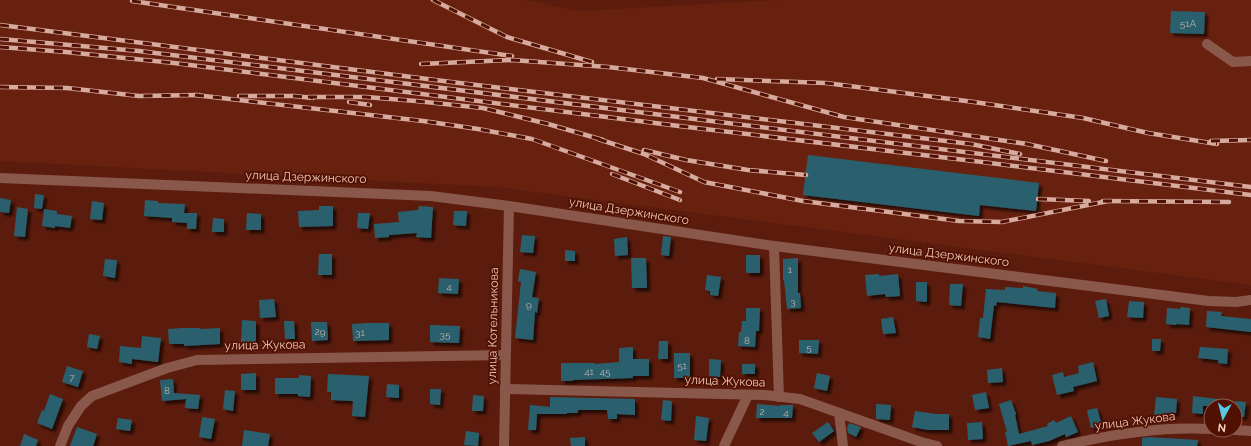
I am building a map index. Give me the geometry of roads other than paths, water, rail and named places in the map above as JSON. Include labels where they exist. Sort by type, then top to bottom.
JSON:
[{"type":"street","points":[[1207,44],[1233,62],[1251,61]]},
{"type":"street","name":"улица Дзержинского","points":[[0,178],[431,196],[509,206],[774,246],[1209,301],[1236,302],[1251,300]]},
{"type":"street","name":"улица Котельникова","points":[[504,446],[509,206]]},
{"type":"street","points":[[774,246],[779,397]]},
{"type":"street","name":"улица Жукова","points":[[60,446],[68,426],[81,406],[92,396],[167,368],[197,360],[506,355]]},
{"type":"street","name":"улица Жукова","points":[[505,389],[748,394],[800,399],[921,442],[937,446]]},
{"type":"street","points":[[724,446],[748,394]]},
{"type":"street","points":[[839,413],[843,446]]},
{"type":"street","name":"улица Жукова","points":[[1062,446],[1135,432],[1185,427],[1203,428]]},
{"type":"railway","points":[[433,0],[507,37],[592,62]]},
{"type":"railway","points":[[132,1],[512,56]]},
{"type":"railway","points":[[0,25],[451,82],[971,144],[1020,154]]},
{"type":"railway","points":[[0,39],[139,51],[1251,187]]},
{"type":"railway","points":[[0,47],[174,63],[1251,195]]},
{"type":"railway","points":[[421,64],[512,60],[608,67],[703,78],[844,117],[1027,144],[1106,161]]},
{"type":"railway","points":[[717,79],[826,83],[974,102],[1083,118],[1148,133],[1217,144]]},
{"type":"railway","points":[[0,87],[67,88],[139,96],[199,95]]},
{"type":"railway","points":[[195,95],[423,121],[532,139],[680,192]]},
{"type":"railway","points":[[239,96],[294,96],[313,98]]},
{"type":"railway","points":[[308,97],[366,97],[483,108],[548,124],[603,140]]},
{"type":"railway","points":[[349,102],[370,105]]},
{"type":"railway","points":[[598,139],[644,154],[704,182],[803,201],[959,221],[1002,222],[1108,201]]},
{"type":"railway","points":[[1211,141],[1251,140]]},
{"type":"railway","points":[[644,150],[686,160],[748,170],[806,175]]},
{"type":"railway","points":[[612,174],[680,200]]},
{"type":"railway","points":[[1038,199],[1089,201]]},
{"type":"railway","points":[[1103,201],[1229,202]]}]
